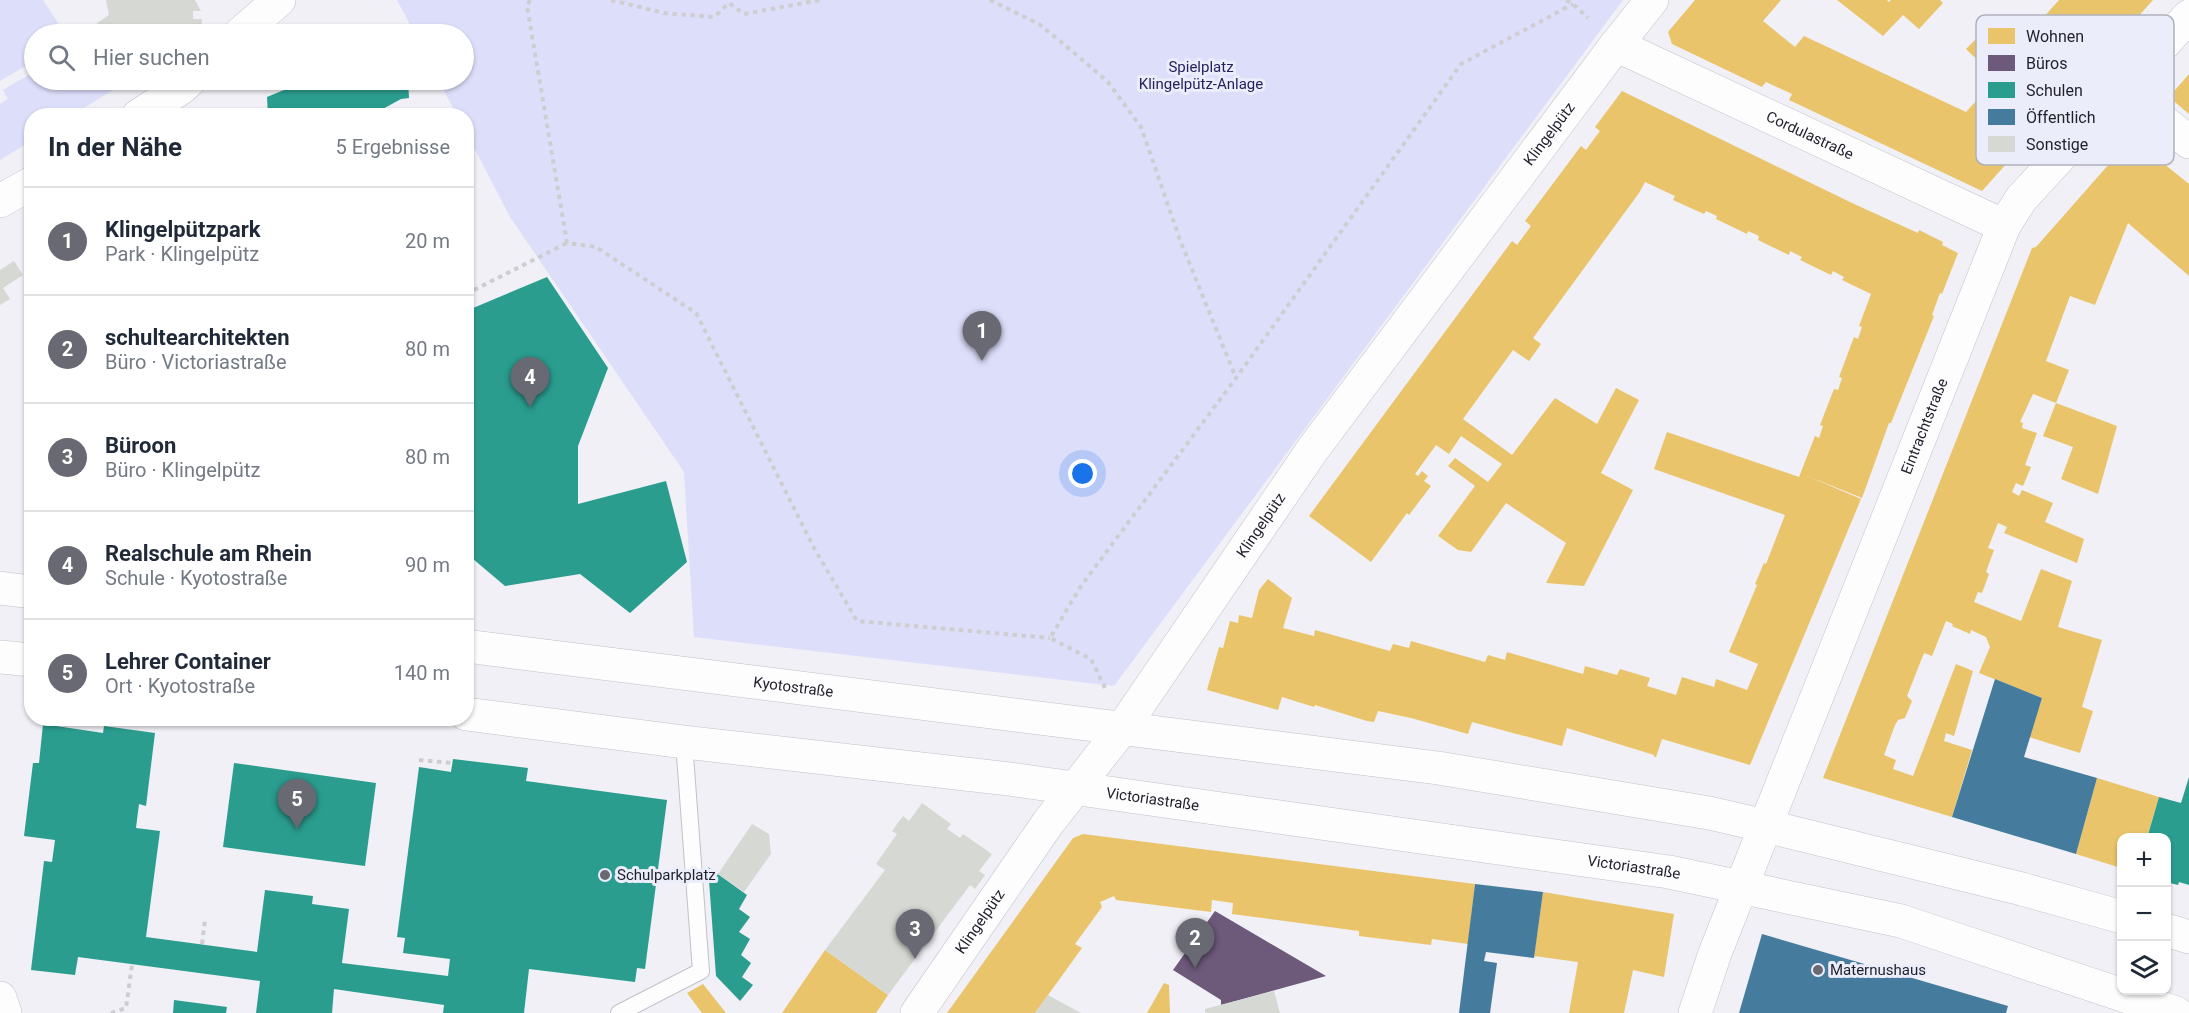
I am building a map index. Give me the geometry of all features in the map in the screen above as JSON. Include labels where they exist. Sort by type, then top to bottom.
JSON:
[{"type":"main road","points":[[251,24],[279,0]]},
{"type":"main road","name":"Klingelpütz","points":[[917,1013],[1024,857],[1123,728],[1313,449],[1652,0]]},
{"type":"main road","name":"Eintrachtstraße","points":[[2174,33],[2189,16]]},
{"type":"main road","name":"Cordulastraße","points":[[1616,45],[2004,226]]},
{"type":"main road","points":[[150,108],[178,90]]},
{"type":"main road","points":[[2174,130],[2189,142]]},
{"type":"main road","name":"Eintrachtstraße","points":[[1695,1013],[1715,953],[2004,226],[2021,199],[2053,165]]},
{"type":"main road","points":[[0,201],[24,188]]},
{"type":"main road","points":[[0,588],[24,591]]},
{"type":"main road","name":"Kyotostraße","points":[[474,647],[1123,728]]},
{"type":"main road","points":[[0,657],[24,659]]},
{"type":"main road","points":[[474,715],[684,742],[1009,779],[1075,789]]},
{"type":"main road","points":[[1123,728],[1438,768],[1709,813],[1999,883],[2117,916]]},
{"type":"main road","name":"Victoriastraße","points":[[1075,789],[1225,808],[1669,872],[1901,921],[2150,1008],[2176,1013]]},
{"type":"main road","points":[[2171,932],[2189,937]]},
{"type":"main road","points":[[0,998],[5,1013]]},
{"type":"lane","points":[[619,1013],[701,971],[684,742]]},
{"type":"path","points":[[530,0],[527,6],[567,243]]},
{"type":"path","points":[[611,0],[664,13],[714,17],[729,3],[744,14],[820,0]]},
{"type":"path","points":[[990,0],[1039,24],[1078,56],[1108,82],[1141,127],[1180,240],[1236,378]]},
{"type":"path","points":[[1050,639],[1081,586],[1236,378],[1461,64],[1573,4]]},
{"type":"path","points":[[474,290],[567,243],[596,247],[696,313],[814,548],[857,621],[1050,639],[1091,659],[1123,728]]},
{"type":"path","points":[[419,760],[452,763]]},
{"type":"path","points":[[202,944],[205,920]]},
{"type":"path","points":[[111,1013],[126,1008],[132,965]]},
{"type":"green space","points":[[0,0],[43,0],[59,24],[24,24],[24,67],[0,81]]},
{"type":"green space","name":"Spielplatz Klingelpütz-Anlage","points":[[397,0],[1623,0],[1114,686],[694,637],[684,472],[510,217],[474,148],[474,108],[453,108],[443,90],[474,90],[474,24],[410,24]]},
{"type":"green space","points":[[24,78],[24,90],[113,90],[84,108],[24,108],[24,145],[0,160],[0,104],[8,99],[3,90]]},
{"type":"building: Wohnen","points":[[1695,0],[1781,0],[1763,21],[1795,47],[1804,36],[1966,112],[1976,101],[1976,165],[2005,165],[1982,191],[1789,100],[1792,94],[1766,82],[1762,87],[1672,44],[1668,32]]},
{"type":"building: Wohnen","points":[[1837,0],[1887,0],[1889,2],[1891,0],[1940,0],[1943,3],[1919,29],[1903,15],[1883,36]]},
{"type":"building: Wohnen","points":[[2059,0],[2153,0],[2140,15],[2046,15]]},
{"type":"building: Wohnen","points":[[1976,39],[1976,59],[1966,49]]},
{"type":"building: Wohnen","points":[[2189,74],[2189,114],[2174,101],[2174,91]]},
{"type":"building: Wohnen","points":[[1622,91],[1852,203],[1918,233],[1919,230],[1943,242],[1942,245],[1958,253],[1942,294],[1940,293],[1932,315],[1934,316],[1891,423],[1889,423],[1862,498],[1805,475],[1861,499],[1750,765],[1662,739],[1656,757],[1654,757],[1654,755],[1567,728],[1562,746],[1472,722],[1468,734],[1378,711],[1374,722],[1367,721],[1282,697],[1278,710],[1207,690],[1219,647],[1223,648],[1230,621],[1238,623],[1239,615],[1252,618],[1259,590],[1268,579],[1292,598],[1283,628],[1314,636],[1315,630],[1390,651],[1393,644],[1409,648],[1411,641],[1485,662],[1488,655],[1505,660],[1507,652],[1583,674],[1585,666],[1617,675],[1620,669],[1650,678],[1647,686],[1676,695],[1682,677],[1714,687],[1716,679],[1747,690],[1758,664],[1729,652],[1785,515],[1654,469],[1667,432],[1799,477],[1815,436],[1819,438],[1823,426],[1820,425],[1834,389],[1838,390],[1842,378],[1839,377],[1854,337],[1858,339],[1862,327],[1859,326],[1871,294],[1842,280],[1844,277],[1833,271],[1831,275],[1800,260],[1802,257],[1790,251],[1789,255],[1758,240],[1759,236],[1748,231],[1747,234],[1716,219],[1717,216],[1706,211],[1704,214],[1673,200],[1675,196],[1645,182],[1533,338],[1541,344],[1529,361],[1513,350],[1463,419],[1512,455],[1555,398],[1597,424],[1616,388],[1639,400],[1601,473],[1633,490],[1584,586],[1546,583],[1566,543],[1506,503],[1471,552],[1458,550],[1438,536],[1475,486],[1448,466],[1455,458],[1488,482],[1502,464],[1461,436],[1449,454],[1436,445],[1415,474],[1418,476],[1422,471],[1428,476],[1424,481],[1431,486],[1409,515],[1407,513],[1371,562],[1309,516],[1512,241],[1517,245],[1531,226],[1525,221],[1581,146],[1586,150],[1600,131],[1595,127]]},
{"type":"building: Wohnen","points":[[2108,165],[2165,165],[2189,184],[2189,276],[2128,223],[2095,305],[2070,296],[2046,361],[2069,370],[2056,403],[2033,394],[2020,422],[2023,423],[2022,428],[2037,433],[2025,465],[2031,467],[2023,486],[2016,483],[2012,492],[2019,496],[2022,490],[2053,503],[2045,522],[2084,539],[2077,563],[2004,533],[2007,527],[1998,523],[1988,548],[1994,550],[1986,572],[1989,574],[1982,593],[1978,592],[1974,602],[2021,621],[2041,569],[2072,581],[2058,627],[2102,640],[2082,707],[2093,711],[2080,753],[2029,737],[2042,698],[1979,673],[1990,647],[1986,637],[1971,630],[1970,634],[1946,621],[1932,656],[1924,653],[1907,696],[1912,701],[1905,718],[1898,720],[1895,725],[1884,755],[1896,760],[1893,769],[1913,776],[1956,664],[1973,671],[1954,736],[1946,733],[1944,741],[1972,750],[1952,817],[1823,778],[2032,248],[2036,247]]},
{"type":"building: Wohnen","points":[[2056,403],[2117,426],[2098,494],[2061,479],[2073,447],[2043,436]]},
{"type":"building: Wohnen","points":[[2097,778],[2159,797],[2148,833],[2117,833],[2117,867],[2076,854]]},
{"type":"building: Wohnen","points":[[1083,834],[1475,884],[1468,944],[1432,939],[1431,945],[1359,936],[1359,931],[1232,914],[1233,903],[1212,900],[1211,912],[1116,900],[1114,896],[1100,902],[1102,907],[1075,944],[1082,948],[1035,1013],[947,1013],[1073,838]]},
{"type":"building: Wohnen","points":[[1543,892],[1674,914],[1664,977],[1633,970],[1624,1013],[1569,1013],[1578,962],[1534,956]]},
{"type":"building: Wohnen","points":[[825,950],[888,995],[876,1013],[782,1013]]},
{"type":"building: Wohnen","points":[[1164,983],[1169,985],[1170,1013],[1147,1013]]},
{"type":"building: Wohnen","points":[[703,984],[726,1013],[702,1013],[687,993]]},
{"type":"building: Büros","points":[[1215,911],[1326,976],[1221,1005],[1221,1000],[1173,970]]},
{"type":"building: Schulen","points":[[284,90],[409,90],[409,98],[401,99],[385,108],[268,108],[267,97]]},
{"type":"building: Schulen","points":[[547,277],[608,368],[578,446],[578,504],[666,481],[687,562],[630,613],[580,574],[505,586],[474,560],[474,308]]},
{"type":"building: Schulen","points":[[43,726],[103,733],[104,726],[155,733],[146,806],[139,804],[136,828],[160,831],[146,937],[257,952],[265,890],[313,896],[312,904],[349,909],[342,963],[448,976],[450,959],[403,953],[405,938],[397,937],[419,767],[451,772],[453,759],[528,768],[526,781],[667,800],[645,969],[637,968],[635,982],[529,969],[524,1013],[443,1013],[444,1005],[334,989],[332,1013],[256,1013],[260,981],[78,957],[75,975],[31,970],[44,861],[52,862],[55,840],[24,836],[33,763],[39,763]]},
{"type":"building: Schulen","points":[[234,763],[376,783],[365,866],[223,847]]},
{"type":"building: Schulen","points":[[2189,777],[2189,885],[2179,882],[2178,885],[2171,883],[2171,833],[2148,833],[2159,797],[2181,803]]},
{"type":"building: Schulen","points":[[708,867],[747,895],[739,909],[750,917],[739,932],[750,939],[741,955],[751,963],[742,977],[753,985],[740,1001],[716,976]]},
{"type":"building: Schulen","points":[[174,1000],[227,1007],[226,1013],[173,1013]]},
{"type":"building: Öffentlich","points":[[1995,679],[2042,698],[2024,757],[2097,778],[2076,854],[1952,817]]},
{"type":"building: Öffentlich","points":[[1475,884],[1543,892],[1534,958],[1486,952],[1484,961],[1497,963],[1490,1013],[1459,1013]]},
{"type":"building: Öffentlich","name":"Maternushaus","points":[[1762,934],[2008,1006],[2006,1013],[1739,1013]]},
{"type":"building: Sonstige","points":[[106,0],[195,0],[201,11],[193,11],[193,19],[202,19],[202,24],[98,24],[109,15]]},
{"type":"building: Sonstige","points":[[14,261],[23,275],[3,288],[10,299],[0,305],[0,270]]},
{"type":"building: Sonstige","points":[[922,803],[951,824],[947,829],[960,838],[963,834],[992,854],[979,871],[985,875],[975,889],[970,885],[888,995],[825,950],[885,870],[876,864],[897,834],[892,831],[903,816],[909,821]]},
{"type":"building: Sonstige","points":[[752,824],[769,834],[771,854],[744,892],[718,874]]},
{"type":"building: Sonstige","points":[[1274,991],[1280,1013],[1205,1013],[1205,1009]]},
{"type":"building: Sonstige","points":[[1048,995],[1081,1013],[1035,1013]]},
{"type":"place","name":"Klingelpützpark","points":[[982,361]]},
{"type":"place","name":"Realschule am Rhein","points":[[530,407]]},
{"type":"place","name":"Lehrer Container","points":[[297,829]]},
{"type":"place","name":"Schulparkplatz","points":[[605,875]]},
{"type":"place","name":"Büroon","points":[[915,959]]},
{"type":"place","name":"schultearchitekten","points":[[1195,968]]},
{"type":"place","name":"Maternushaus","points":[[1818,970]]}]
